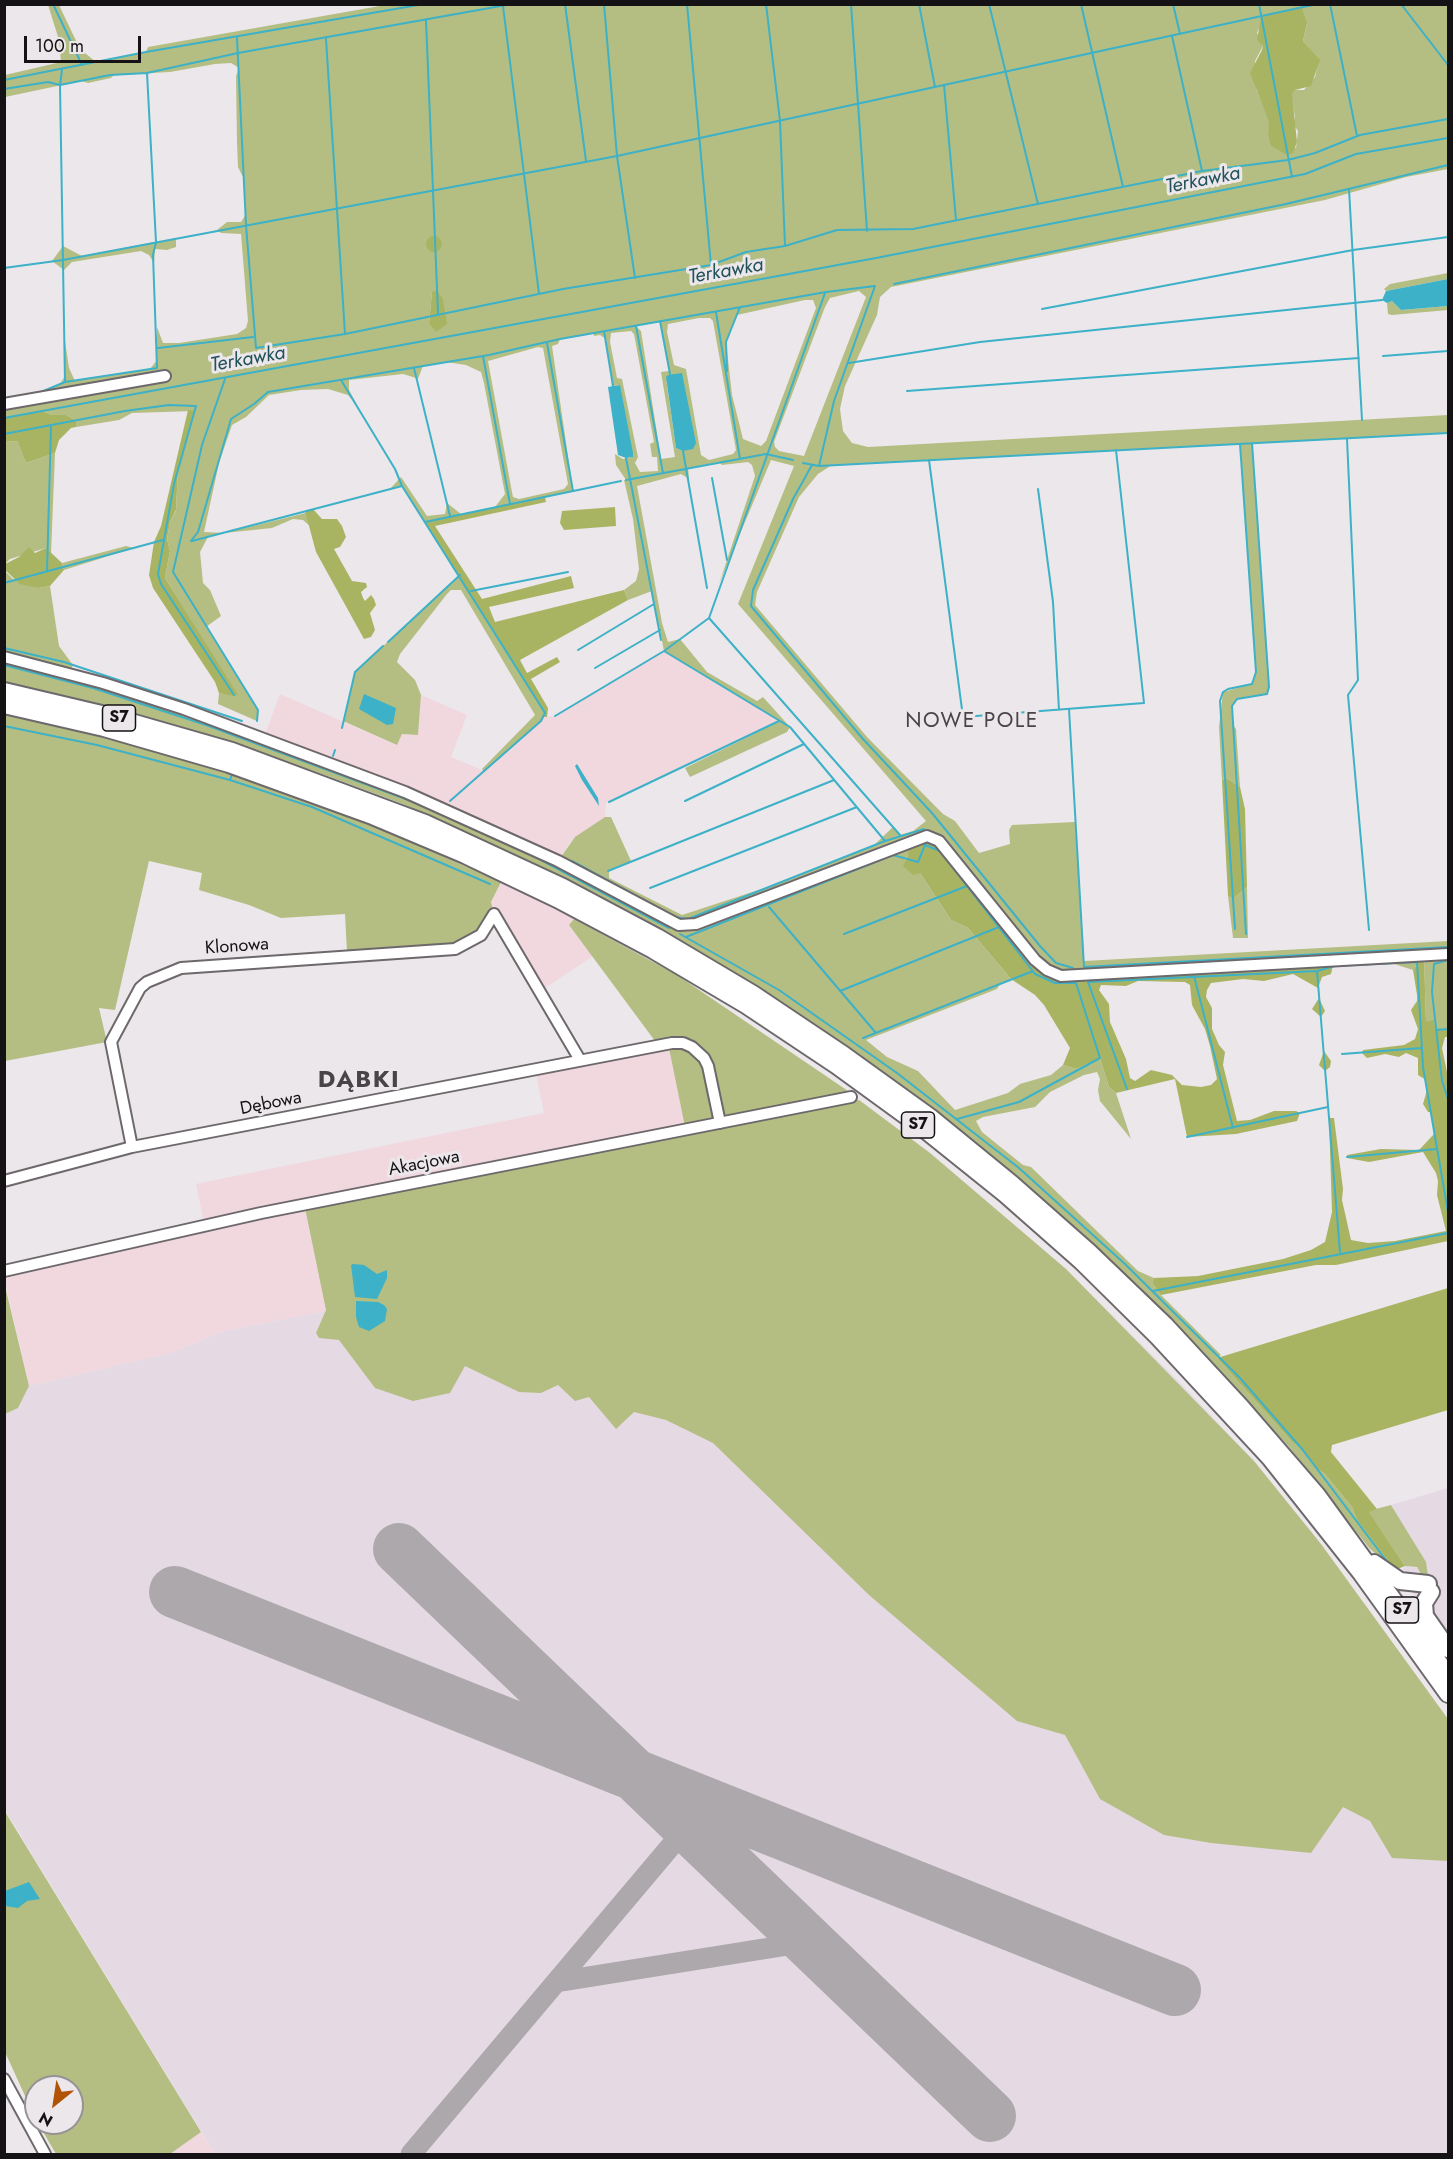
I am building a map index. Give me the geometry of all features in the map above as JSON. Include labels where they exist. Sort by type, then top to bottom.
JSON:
[{"type":"highway","name":"S7","points":[[4,691],[110,716],[231,751],[415,819],[563,887],[657,937],[753,994],[844,1054],[930,1118],[1012,1184],[1082,1245],[1165,1325],[1241,1407],[1317,1495],[1449,1675]]},
{"type":"highway","name":"S7","points":[[4,705],[136,736],[230,764],[370,815],[456,851],[557,899],[653,950],[746,1005],[828,1059],[924,1129],[989,1181],[1081,1261],[1158,1337],[1270,1458],[1361,1574],[1449,1694]]},
{"type":"highway","points":[[1356,1546],[1386,1573],[1400,1581],[1429,1588],[1424,1604],[1425,1616]]},
{"type":"highway","points":[[1400,1581],[1449,1649]]},
{"type":"street","points":[[4,404],[165,376]]},
{"type":"street","points":[[4,657],[80,676],[184,709],[396,789],[558,861],[679,925],[696,924],[927,836],[939,841],[1035,960],[1047,970],[1061,976],[1449,954]]},
{"type":"street","name":"Klonowa","points":[[132,1147],[111,1042],[132,1000],[147,982],[181,968],[455,948],[481,935],[494,915],[580,1060]]},
{"type":"street","name":"Dębowa","points":[[4,1181],[132,1147],[672,1043],[692,1047],[708,1066],[720,1123]]},
{"type":"street","name":"Akacjowa","points":[[4,1271],[261,1213],[851,1097]]},
{"type":"street","points":[[4,2079],[45,2154]]},
{"type":"shaded area","points":[[664,651],[780,721],[606,803],[605,817],[570,842],[558,861],[264,737],[280,694],[396,745],[402,734],[418,735],[421,695],[467,715],[451,757],[484,771],[544,717],[555,716]]},
{"type":"shaded area","points":[[501,882],[574,919],[569,925],[593,956],[545,988],[498,912],[494,914],[490,904]]},
{"type":"shaded area","points":[[669,1048],[685,1127],[204,1222],[196,1184],[544,1113],[536,1074]]},
{"type":"shaded area","points":[[859,1100],[930,1153],[1066,1269],[1184,1387],[1254,1461],[1321,1544],[1448,1719],[1448,2154],[215,2154],[5,1810],[5,1414],[18,1408],[29,1386],[170,1353],[224,1331],[326,1311],[305,1208]]},
{"type":"shaded area","points":[[305,1208],[326,1311],[224,1331],[170,1353],[29,1386],[4,1278]]},
{"type":"shaded area","points":[[1448,1488],[1448,1643],[1400,1575],[1405,1566],[1428,1569],[1391,1505]]},
{"type":"shaded area","points":[[201,2132],[215,2154],[170,2154]]},
{"type":"green space","points":[[391,4],[1448,5],[1448,169],[1406,177],[1325,200],[891,287],[880,297],[877,315],[845,386],[840,409],[843,431],[852,443],[868,447],[1448,415],[1448,433],[1252,443],[1269,687],[1267,694],[1237,699],[1232,706],[1240,787],[1225,777],[1222,781],[1219,727],[1223,692],[1252,684],[1256,672],[1240,444],[832,465],[818,474],[799,497],[757,592],[755,605],[867,737],[943,814],[955,821],[979,853],[1010,844],[1009,830],[1012,825],[1075,822],[1084,961],[1448,941],[1448,1029],[1435,1030],[1426,1023],[1424,957],[1413,970],[1394,964],[1335,966],[1334,961],[1061,976],[908,855],[905,860],[920,873],[951,920],[968,928],[1011,979],[1000,984],[997,989],[866,1040],[887,1057],[918,1071],[955,1110],[1008,1093],[1020,1084],[1051,1075],[1063,1065],[1076,1069],[1100,1058],[1109,1087],[1116,1093],[1131,1139],[1100,1101],[1098,1090],[1100,1079],[1097,1072],[1084,1075],[1050,1092],[1035,1107],[983,1117],[976,1121],[982,1132],[1023,1165],[1031,1167],[1138,1271],[1154,1278],[1152,1283],[1161,1295],[1221,1355],[1217,1358],[1293,1443],[1302,1449],[1317,1469],[1325,1474],[1352,1507],[1357,1520],[1395,1570],[1370,1549],[1289,1447],[1212,1362],[1085,1237],[1007,1169],[927,1105],[768,995],[671,936],[561,877],[403,804],[325,775],[184,728],[5,683],[4,570],[14,580],[38,588],[50,586],[59,646],[73,665],[69,673],[264,737],[558,861],[575,837],[605,817],[611,817],[631,861],[609,871],[609,878],[682,915],[789,880],[873,846],[893,827],[900,835],[913,831],[926,821],[738,604],[794,466],[771,460],[719,584],[755,476],[752,465],[748,462],[722,465],[719,462],[688,468],[689,479],[681,474],[637,486],[662,623],[668,642],[680,639],[707,672],[757,701],[763,697],[790,727],[787,732],[690,777],[685,768],[780,721],[664,651],[652,591],[628,600],[624,590],[636,581],[639,569],[633,519],[624,480],[626,480],[616,465],[615,454],[623,459],[633,457],[619,385],[613,386],[606,339],[600,335],[594,336],[593,333],[560,339],[558,344],[552,346],[573,491],[495,507],[505,494],[481,372],[466,365],[446,362],[423,366],[417,381],[416,378],[403,374],[349,380],[349,390],[357,405],[348,395],[328,389],[269,395],[246,417],[232,425],[219,463],[204,532],[224,533],[208,537],[200,552],[203,583],[210,590],[221,616],[206,627],[258,710],[257,721],[218,704],[219,693],[237,695],[165,578],[170,551],[167,539],[170,522],[176,511],[178,468],[194,411],[132,413],[119,420],[76,427],[76,420],[66,415],[52,415],[42,411],[5,418],[4,399],[41,392],[60,384],[65,376],[65,341],[69,368],[75,381],[150,369],[157,360],[157,327],[163,343],[179,343],[237,334],[246,328],[248,321],[241,234],[221,233],[217,230],[227,222],[241,222],[246,214],[244,179],[238,167],[236,76],[239,68],[231,63],[170,72],[114,75],[111,78],[88,83],[81,81],[5,97],[5,75],[61,62],[59,40],[48,5],[59,5],[80,49],[96,62],[146,52],[148,47]],"holes":[[[1262,21],[1307,23],[1303,41],[1319,60],[1315,77],[1304,90],[1295,90],[1291,94],[1295,117],[1293,124],[1298,131],[1296,148],[1268,134],[1270,122],[1256,89],[1255,61],[1263,46],[1257,33]],[[859,291],[866,297],[804,456],[779,451],[774,442],[830,298]],[[432,292],[445,312],[444,318],[429,323]],[[813,300],[816,308],[766,441],[761,446],[743,439],[732,395],[726,342],[737,315]],[[699,318],[710,318],[713,321],[736,450],[733,454],[709,460],[701,455],[686,369],[674,365],[667,332],[668,324]],[[660,322],[669,371],[661,372],[675,457],[661,459],[641,331],[636,326]],[[631,331],[634,334],[654,442],[650,444],[652,457],[657,457],[658,471],[640,472],[635,463],[638,457],[622,379],[617,378],[610,342],[611,333]],[[538,347],[543,348],[568,484],[564,489],[519,499],[513,497],[488,361]],[[666,378],[683,451],[676,448]]]},
{"type":"green space","points":[[1302,8],[1307,23],[1303,41],[1320,60],[1311,86],[1295,90],[1292,94],[1297,142],[1293,153],[1287,155],[1271,146],[1268,134],[1269,122],[1250,73],[1263,46],[1257,40],[1261,17]]},
{"type":"green space","points":[[431,236],[437,236],[442,244],[440,250],[431,252],[426,247],[426,241]]},
{"type":"green space","points":[[176,238],[176,247],[167,250],[155,249],[154,263],[149,255],[141,251],[72,262],[64,270],[52,261],[63,246],[82,256]]},
{"type":"green space","points":[[1448,273],[1448,279],[1386,291],[1384,289],[1390,284]]},
{"type":"green space","points":[[437,290],[443,299],[447,324],[436,332],[429,323],[432,292]]},
{"type":"green space","points":[[1392,301],[1401,310],[1448,306],[1448,310],[1392,315],[1388,314],[1387,303]]},
{"type":"green space","points":[[188,410],[194,411],[178,468],[176,510],[170,522],[167,539],[170,551],[165,578],[238,695],[234,696],[219,693],[215,682],[153,588],[149,575],[154,542],[161,526]]},
{"type":"green space","points":[[42,411],[52,415],[66,415],[76,420],[76,427],[71,428],[59,440],[55,453],[26,463],[17,441],[5,442],[5,418]]},
{"type":"green space","points":[[17,441],[26,463],[55,453],[51,554],[46,548],[10,559],[5,564],[5,442]]},
{"type":"green space","points":[[401,477],[427,516],[445,514],[447,503],[461,514],[425,522],[402,486],[390,489]]},
{"type":"green space","points":[[545,497],[546,502],[435,526],[482,599],[571,576],[574,588],[489,607],[495,622],[624,590],[628,600],[520,660],[527,673],[557,657],[560,662],[531,679],[548,708],[547,717],[544,717],[545,713],[425,522]]},
{"type":"green space","points":[[615,507],[616,526],[564,530],[560,523],[562,511]]},
{"type":"green space","points":[[313,509],[322,519],[337,519],[342,526],[346,537],[340,547],[334,549],[352,581],[366,583],[367,587],[361,592],[365,601],[371,595],[374,599],[376,605],[370,613],[375,630],[371,637],[364,639],[316,552],[305,511]]},
{"type":"green space","points":[[306,513],[311,527],[303,520],[293,519],[272,528],[224,533]]},
{"type":"green space","points":[[126,546],[134,548],[64,570],[62,563]]},
{"type":"green space","points":[[29,547],[35,553],[46,548],[62,563],[64,570],[50,586],[38,588],[20,584],[5,570],[5,564],[19,557]]},
{"type":"green space","points":[[460,575],[545,713],[541,721],[484,772],[482,769],[535,715],[461,590],[451,590],[447,594],[400,654],[397,662],[415,680],[421,695],[418,735],[402,734],[397,745],[343,721],[355,672]]},
{"type":"green space","points":[[5,713],[144,748],[232,774],[374,826],[501,882],[491,902],[494,914],[478,932],[453,945],[347,952],[345,914],[281,918],[249,905],[199,890],[202,873],[149,861],[115,1010],[99,1008],[107,1042],[5,1061]]},
{"type":"green space","points":[[1225,777],[1240,787],[1245,809],[1247,887],[1233,899],[1228,896],[1222,781]]},
{"type":"green space","points":[[927,836],[1056,975],[1334,961],[1331,974],[1322,977],[1318,988],[1293,974],[1264,981],[1243,979],[1211,983],[1207,990],[1206,997],[1212,1008],[1212,1029],[1225,1052],[1223,1065],[1237,1121],[1250,1120],[1274,1111],[1296,1111],[1300,1113],[1297,1121],[1236,1134],[1187,1137],[1175,1079],[1116,1093],[1109,1087],[1100,1058],[1076,1069],[1063,1065],[1070,1048],[1044,1005],[1035,995],[1011,979],[968,928],[951,920],[920,873],[913,875],[903,866],[908,855],[909,841]],"holes":[[[1138,981],[1185,982],[1190,985],[1192,1005],[1205,1029],[1217,1079],[1211,1085],[1201,1087],[1182,1085],[1172,1075],[1151,1070],[1135,1081],[1130,1078],[1126,1059],[1110,1022],[1109,1004],[1099,990],[1101,985],[1126,986]]]},
{"type":"green space","points":[[1247,887],[1248,938],[1233,938],[1228,896],[1233,899]]},
{"type":"green space","points":[[574,919],[677,975],[851,1093],[724,1119],[709,1056],[695,1043],[655,1041],[569,925]]},
{"type":"green space","points":[[1424,956],[1426,1022],[1434,1020],[1435,1030],[1448,1029],[1448,1037],[1445,1037],[1442,1048],[1448,1077],[1448,1241],[1336,1265],[1316,1265],[1161,1295],[1152,1283],[1154,1278],[1198,1276],[1283,1259],[1311,1250],[1325,1242],[1332,1212],[1329,1118],[1334,1118],[1343,1189],[1342,1200],[1351,1240],[1368,1243],[1395,1241],[1446,1231],[1437,1195],[1436,1173],[1423,1152],[1369,1162],[1347,1158],[1347,1155],[1381,1149],[1419,1150],[1434,1134],[1431,1112],[1428,1112],[1423,1104],[1427,1090],[1426,1080],[1418,1075],[1418,1058],[1406,1053],[1399,1057],[1385,1054],[1367,1058],[1362,1053],[1363,1050],[1404,1045],[1415,1039],[1418,1029],[1411,1010],[1417,1001],[1413,970]]},
{"type":"green space","points":[[1319,998],[1325,1011],[1321,1017],[1312,1009]]},
{"type":"green space","points":[[679,1047],[689,1050],[703,1063],[716,1120],[685,1127],[669,1048]]},
{"type":"green space","points":[[1324,1051],[1331,1061],[1330,1067],[1325,1071],[1319,1065]]},
{"type":"green space","points":[[859,1100],[930,1153],[1066,1269],[1254,1461],[1321,1544],[1448,1719],[1448,1861],[1392,1858],[1370,1821],[1343,1807],[1311,1853],[1211,1843],[1164,1835],[1100,1799],[1065,1735],[1017,1721],[869,1595],[713,1443],[666,1420],[634,1412],[616,1429],[589,1397],[575,1401],[558,1385],[541,1393],[519,1392],[465,1366],[450,1393],[413,1401],[375,1388],[339,1340],[319,1338],[316,1333],[326,1310],[305,1208]]},
{"type":"green space","points":[[5,1286],[29,1386],[18,1408],[5,1414]]},
{"type":"green space","points":[[1448,1288],[1448,1410],[1332,1445],[1331,1452],[1377,1509],[1369,1512],[1405,1566],[1395,1570],[1357,1520],[1352,1507],[1325,1474],[1317,1469],[1302,1449],[1293,1443],[1217,1358]]},
{"type":"green space","points":[[1391,1505],[1426,1562],[1428,1575],[1422,1576],[1417,1567],[1405,1566],[1368,1511]]},
{"type":"green space","points":[[4,1810],[201,2132],[170,2154],[56,2154],[45,2135],[84,2135],[84,2075],[24,2075],[24,2094],[5,2052]]},
{"type":"water","points":[[1448,279],[1448,306],[1401,310],[1392,301],[1387,303],[1382,300],[1386,291]]},
{"type":"water","points":[[682,373],[696,443],[693,449],[683,451],[676,448],[666,377]]},
{"type":"water","points":[[620,385],[633,453],[633,457],[626,458],[618,455],[608,387]]},
{"type":"water","points":[[364,694],[396,708],[393,724],[387,725],[359,709]]},
{"type":"water","points":[[577,764],[598,798],[599,806],[582,780],[575,766]]},
{"type":"water","points":[[351,1265],[364,1265],[377,1274],[387,1270],[387,1278],[377,1299],[355,1297]]},
{"type":"water","points":[[356,1301],[378,1302],[384,1305],[387,1309],[385,1321],[369,1331],[359,1327],[356,1317]]},
{"type":"water","points":[[29,1882],[40,1899],[27,1901],[18,1908],[5,1906],[5,1891]]},
{"type":"waterway","points":[[53,4],[82,65]]},
{"type":"waterway","points":[[4,80],[146,52],[424,4]]},
{"type":"waterway","points":[[4,89],[48,82],[60,85],[110,75],[147,73],[238,53],[512,4]]},
{"type":"waterway","points":[[565,4],[586,161]]},
{"type":"waterway","points":[[604,4],[617,156],[635,278]]},
{"type":"waterway","points":[[687,4],[711,265]]},
{"type":"waterway","points":[[766,4],[780,121],[785,246]]},
{"type":"waterway","points":[[851,4],[867,231]]},
{"type":"waterway","points":[[919,4],[935,87]]},
{"type":"waterway","points":[[989,4],[1038,204]]},
{"type":"waterway","points":[[1081,4],[1123,187]]},
{"type":"waterway","points":[[1173,4],[1180,34]]},
{"type":"waterway","points":[[1259,4],[1292,177]]},
{"type":"waterway","points":[[4,268],[63,260],[617,156],[1317,4]]},
{"type":"waterway","points":[[1330,4],[1357,136]]},
{"type":"waterway","points":[[1401,4],[1448,65]]},
{"type":"waterway","points":[[503,6],[539,294]]},
{"type":"waterway","points":[[426,20],[438,313]]},
{"type":"waterway","points":[[1172,36],[1202,171]]},
{"type":"waterway","points":[[237,38],[246,225],[256,348],[345,334],[563,289],[711,265],[746,252],[785,246],[837,230],[913,229],[1202,171],[1288,160],[1315,153],[1360,135],[1448,119]]},
{"type":"waterway","points":[[326,39],[345,334]]},
{"type":"waterway","points":[[62,70],[60,85],[65,382]]},
{"type":"waterway","points":[[19,396],[41,392],[65,382],[157,368],[153,255],[156,242],[147,73]]},
{"type":"waterway","points":[[944,85],[956,220]]},
{"type":"waterway","name":"Terkawka","points":[[4,418],[876,258],[1305,174],[1356,154],[1448,138]]},
{"type":"waterway","points":[[894,284],[1286,204],[1448,165]]},
{"type":"waterway","points":[[1349,189],[1362,420]]},
{"type":"waterway","points":[[1042,309],[1353,250],[1448,237]]},
{"type":"waterway","points":[[191,541],[198,532],[231,419],[268,392],[489,355],[560,339],[826,292],[875,286],[834,401],[819,466]]},
{"type":"waterway","points":[[709,618],[825,293]]},
{"type":"waterway","points":[[849,363],[980,342],[1382,300]]},
{"type":"waterway","points":[[727,371],[726,342],[740,307]]},
{"type":"waterway","points":[[716,312],[740,459]]},
{"type":"waterway","points":[[660,321],[670,374]]},
{"type":"waterway","points":[[636,326],[663,473]]},
{"type":"waterway","points":[[604,331],[613,386]]},
{"type":"waterway","points":[[158,348],[253,337]]},
{"type":"waterway","points":[[547,343],[573,491]]},
{"type":"waterway","points":[[1383,356],[1448,351]]},
{"type":"waterway","points":[[483,356],[510,504]]},
{"type":"waterway","points":[[907,391],[1359,358]]},
{"type":"waterway","points":[[414,368],[450,516]]},
{"type":"waterway","points":[[225,379],[202,445],[173,572],[258,710],[257,721]]},
{"type":"waterway","points":[[341,380],[395,469],[402,486]]},
{"type":"waterway","points":[[4,434],[125,411],[169,405],[196,406],[174,484],[158,574],[161,584],[234,695]]},
{"type":"waterway","points":[[47,571],[51,427]]},
{"type":"waterway","points":[[803,463],[819,466],[1448,433]]},
{"type":"waterway","points":[[1347,439],[1358,680],[1348,695],[1369,930]]},
{"type":"waterway","points":[[1246,934],[1232,706],[1237,699],[1267,694],[1269,687],[1252,443]]},
{"type":"waterway","points":[[1235,929],[1220,701],[1223,692],[1228,689],[1252,684],[1256,672],[1240,444]]},
{"type":"waterway","points":[[929,460],[963,717],[1144,703],[1116,450]]},
{"type":"waterway","points":[[683,451],[707,588]]},
{"type":"waterway","points":[[626,480],[766,454],[793,460]]},
{"type":"waterway","points":[[626,458],[661,640]]},
{"type":"waterway","points":[[812,465],[793,499],[753,590],[751,606],[863,739],[932,813],[1040,946],[1056,963],[1073,968]]},
{"type":"waterway","points":[[712,478],[727,560]]},
{"type":"waterway","points":[[425,522],[621,481]]},
{"type":"waterway","points":[[192,541],[402,486],[545,713],[541,721],[450,801]]},
{"type":"waterway","points":[[1038,489],[1053,602],[1059,710]]},
{"type":"waterway","points":[[4,583],[163,540]]},
{"type":"waterway","points":[[471,591],[568,572]]},
{"type":"waterway","points":[[388,642],[460,575]]},
{"type":"waterway","points":[[578,650],[654,604]]},
{"type":"waterway","points":[[555,716],[664,651],[709,618],[900,835]]},
{"type":"waterway","points":[[595,668],[660,630]]},
{"type":"waterway","points":[[342,728],[355,672],[383,646]]},
{"type":"waterway","points":[[4,648],[64,662],[242,721]]},
{"type":"waterway","points":[[664,651],[790,727],[885,841]]},
{"type":"waterway","points":[[4,665],[93,688],[206,725],[422,805]]},
{"type":"waterway","points":[[1069,709],[1084,967],[1448,947]]},
{"type":"waterway","points":[[609,802],[779,721]]},
{"type":"waterway","points":[[4,726],[97,745],[230,780],[232,774]]},
{"type":"waterway","points":[[685,801],[804,744]]},
{"type":"waterway","points":[[333,756],[335,750]]},
{"type":"waterway","points":[[230,780],[312,807],[490,884]]},
{"type":"waterway","points":[[608,871],[834,780]]},
{"type":"waterway","points":[[650,888],[857,807]]},
{"type":"waterway","points":[[572,861],[675,917],[688,919],[885,841],[924,829]]},
{"type":"waterway","points":[[686,937],[893,855],[918,862],[925,845],[940,851],[1035,974],[1055,983],[1076,983],[1100,1058],[1019,1102],[957,1119]]},
{"type":"waterway","points":[[526,852],[669,928]]},
{"type":"waterway","points":[[844,934],[967,886]]},
{"type":"waterway","points":[[769,907],[876,1033]]},
{"type":"waterway","points":[[840,991],[999,927]]},
{"type":"waterway","points":[[680,934],[779,990],[897,1073],[1019,1168],[1125,1264],[1240,1378],[1302,1449],[1389,1564]]},
{"type":"waterway","points":[[1448,960],[1434,964],[1432,992],[1442,1081],[1448,1099]]},
{"type":"waterway","points":[[1127,1089],[1088,982],[1317,971],[1335,966],[1417,962],[1423,1067],[1448,1212]]},
{"type":"waterway","points":[[863,1038],[1033,971]]},
{"type":"waterway","points":[[1317,971],[1340,1252]]},
{"type":"waterway","points":[[1194,976],[1233,1128]]},
{"type":"waterway","points":[[1436,1030],[1448,1029]]},
{"type":"waterway","points":[[1342,1054],[1422,1048]]},
{"type":"waterway","points":[[1187,1137],[1328,1107]]},
{"type":"waterway","points":[[1347,1157],[1437,1149]]},
{"type":"waterway","points":[[1153,1291],[1448,1233]]},
{"type":"taxiway","points":[[411,2154],[687,1827]]},
{"type":"taxiway","points":[[556,1982],[807,1942]]},
{"type":"runway","points":[[399,1549],[990,2116]]},
{"type":"runway","points":[[175,1592],[1175,1990]]},
{"type":"district","name":"NOWE POLE","points":[[972,722]]},
{"type":"district","name":"DĄBKI","points":[[359,1081]]}]
